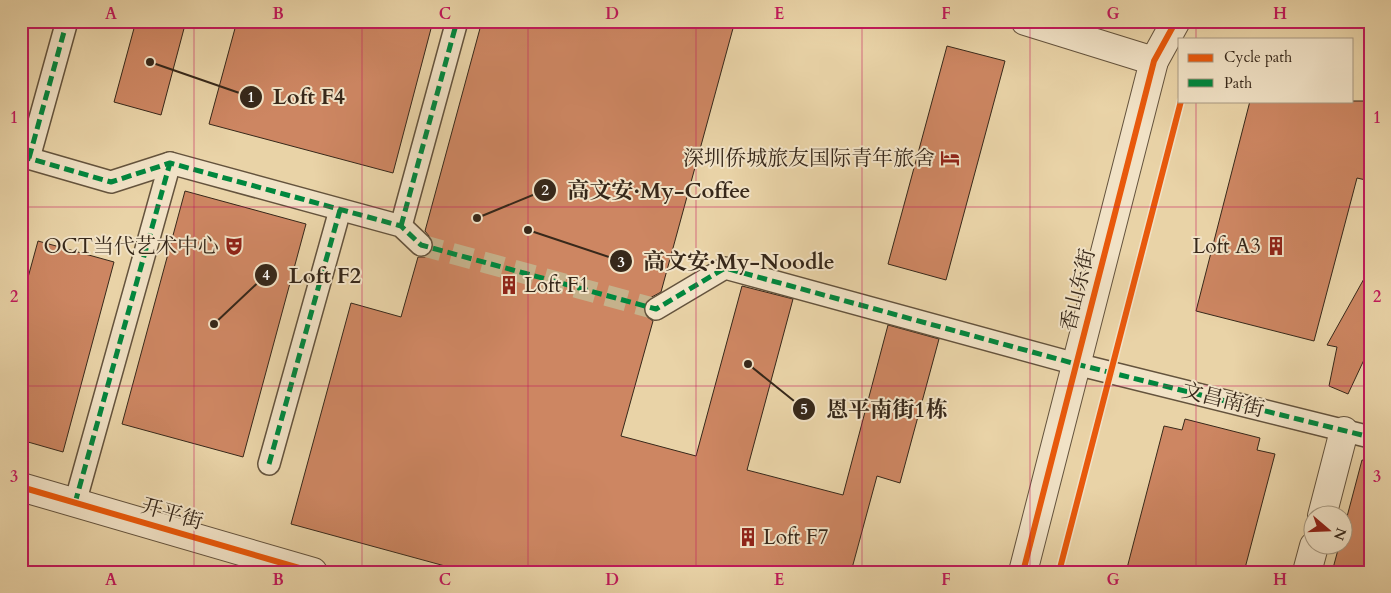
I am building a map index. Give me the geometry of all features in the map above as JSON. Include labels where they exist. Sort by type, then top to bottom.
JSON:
[{"type":"street","points":[[67,21],[25,157],[111,182],[170,163],[401,226],[421,246]]},
{"type":"street","points":[[401,226],[457,21]]},
{"type":"street","points":[[1025,21],[1154,61]]},
{"type":"street","name":"香山东街","points":[[1022,572],[1154,61],[1176,21]]},
{"type":"street","points":[[75,503],[170,163]]},
{"type":"street","points":[[269,464],[340,210]]},
{"type":"street","name":"文昌南街","points":[[656,309],[725,268],[1076,364],[1370,437]]},
{"type":"street","points":[[1325,506],[1344,431]]},
{"type":"street","name":"开平街","points":[[21,487],[313,572]]},
{"type":"street","points":[[1307,572],[1311,556]]},
{"type":"building","points":[[136,21],[186,21],[161,115],[114,102]]},
{"type":"building","points":[[237,21],[433,21],[393,173],[209,124]]},
{"type":"building","name":"Loft F1","points":[[482,21],[735,21],[661,292],[645,303],[645,315],[653,321],[621,436],[696,456],[742,286],[793,299],[747,470],[843,495],[888,325],[939,339],[900,483],[877,476],[851,572],[467,572],[291,524],[351,303],[401,317],[418,257],[425,257],[430,254],[433,248],[433,241],[425,231]]},
{"type":"building","points":[[947,46],[1005,61],[946,280],[888,264]]},
{"type":"building","name":"Loft A3","points":[[1370,101],[1370,181],[1357,178],[1314,341],[1196,311],[1250,102]]},
{"type":"building","points":[[185,191],[306,224],[243,457],[122,424]]},
{"type":"building","points":[[38,241],[114,262],[63,452],[21,440],[21,303]]},
{"type":"building","points":[[1370,268],[1370,347],[1348,394],[1329,386],[1337,347],[1327,345]]},
{"type":"building","points":[[1185,419],[1260,438],[1257,450],[1275,454],[1244,572],[1126,572],[1164,426],[1182,430]]},
{"type":"building","points":[[1362,460],[1370,461],[1370,572],[1332,572],[1336,556],[1354,556],[1354,506],[1350,506]]},
{"type":"tunnel","points":[[421,245],[656,309]]},
{"type":"marked path","points":[[29,158],[67,21]]},
{"type":"marked path","points":[[401,226],[457,21]]},
{"type":"marked path","points":[[21,156],[111,182],[170,163],[401,226],[421,245],[656,309],[725,268],[1076,364],[1370,437]]},
{"type":"marked path","points":[[75,503],[170,163]]},
{"type":"marked path","points":[[269,464],[340,210]]},
{"type":"cycle path","points":[[1023,572],[1154,61],[1176,21]]},
{"type":"cycle path","points":[[1059,572],[1181,102]]},
{"type":"cycle path","points":[[21,487],[313,572]]},
{"type":"place","name":"Loft F4","points":[[150,62]]},
{"type":"place","name":"深圳侨城旅友国际青年旅舍","points":[[950,158]]},
{"type":"place","name":"高文安·My-Coffee","points":[[477,218]]},
{"type":"place","name":"高文安·My-Noodle","points":[[528,230]]},
{"type":"place","name":"OCT当代艺术中心","points":[[234,246]]},
{"type":"place","name":"Loft A3","points":[[1276,246]]},
{"type":"place","name":"Loft F1","points":[[509,285]]},
{"type":"place","name":"Loft F2","points":[[214,324]]},
{"type":"place","name":"恩平南街1栋","points":[[748,364]]},
{"type":"place","name":"Loft F7","points":[[748,537]]}]
